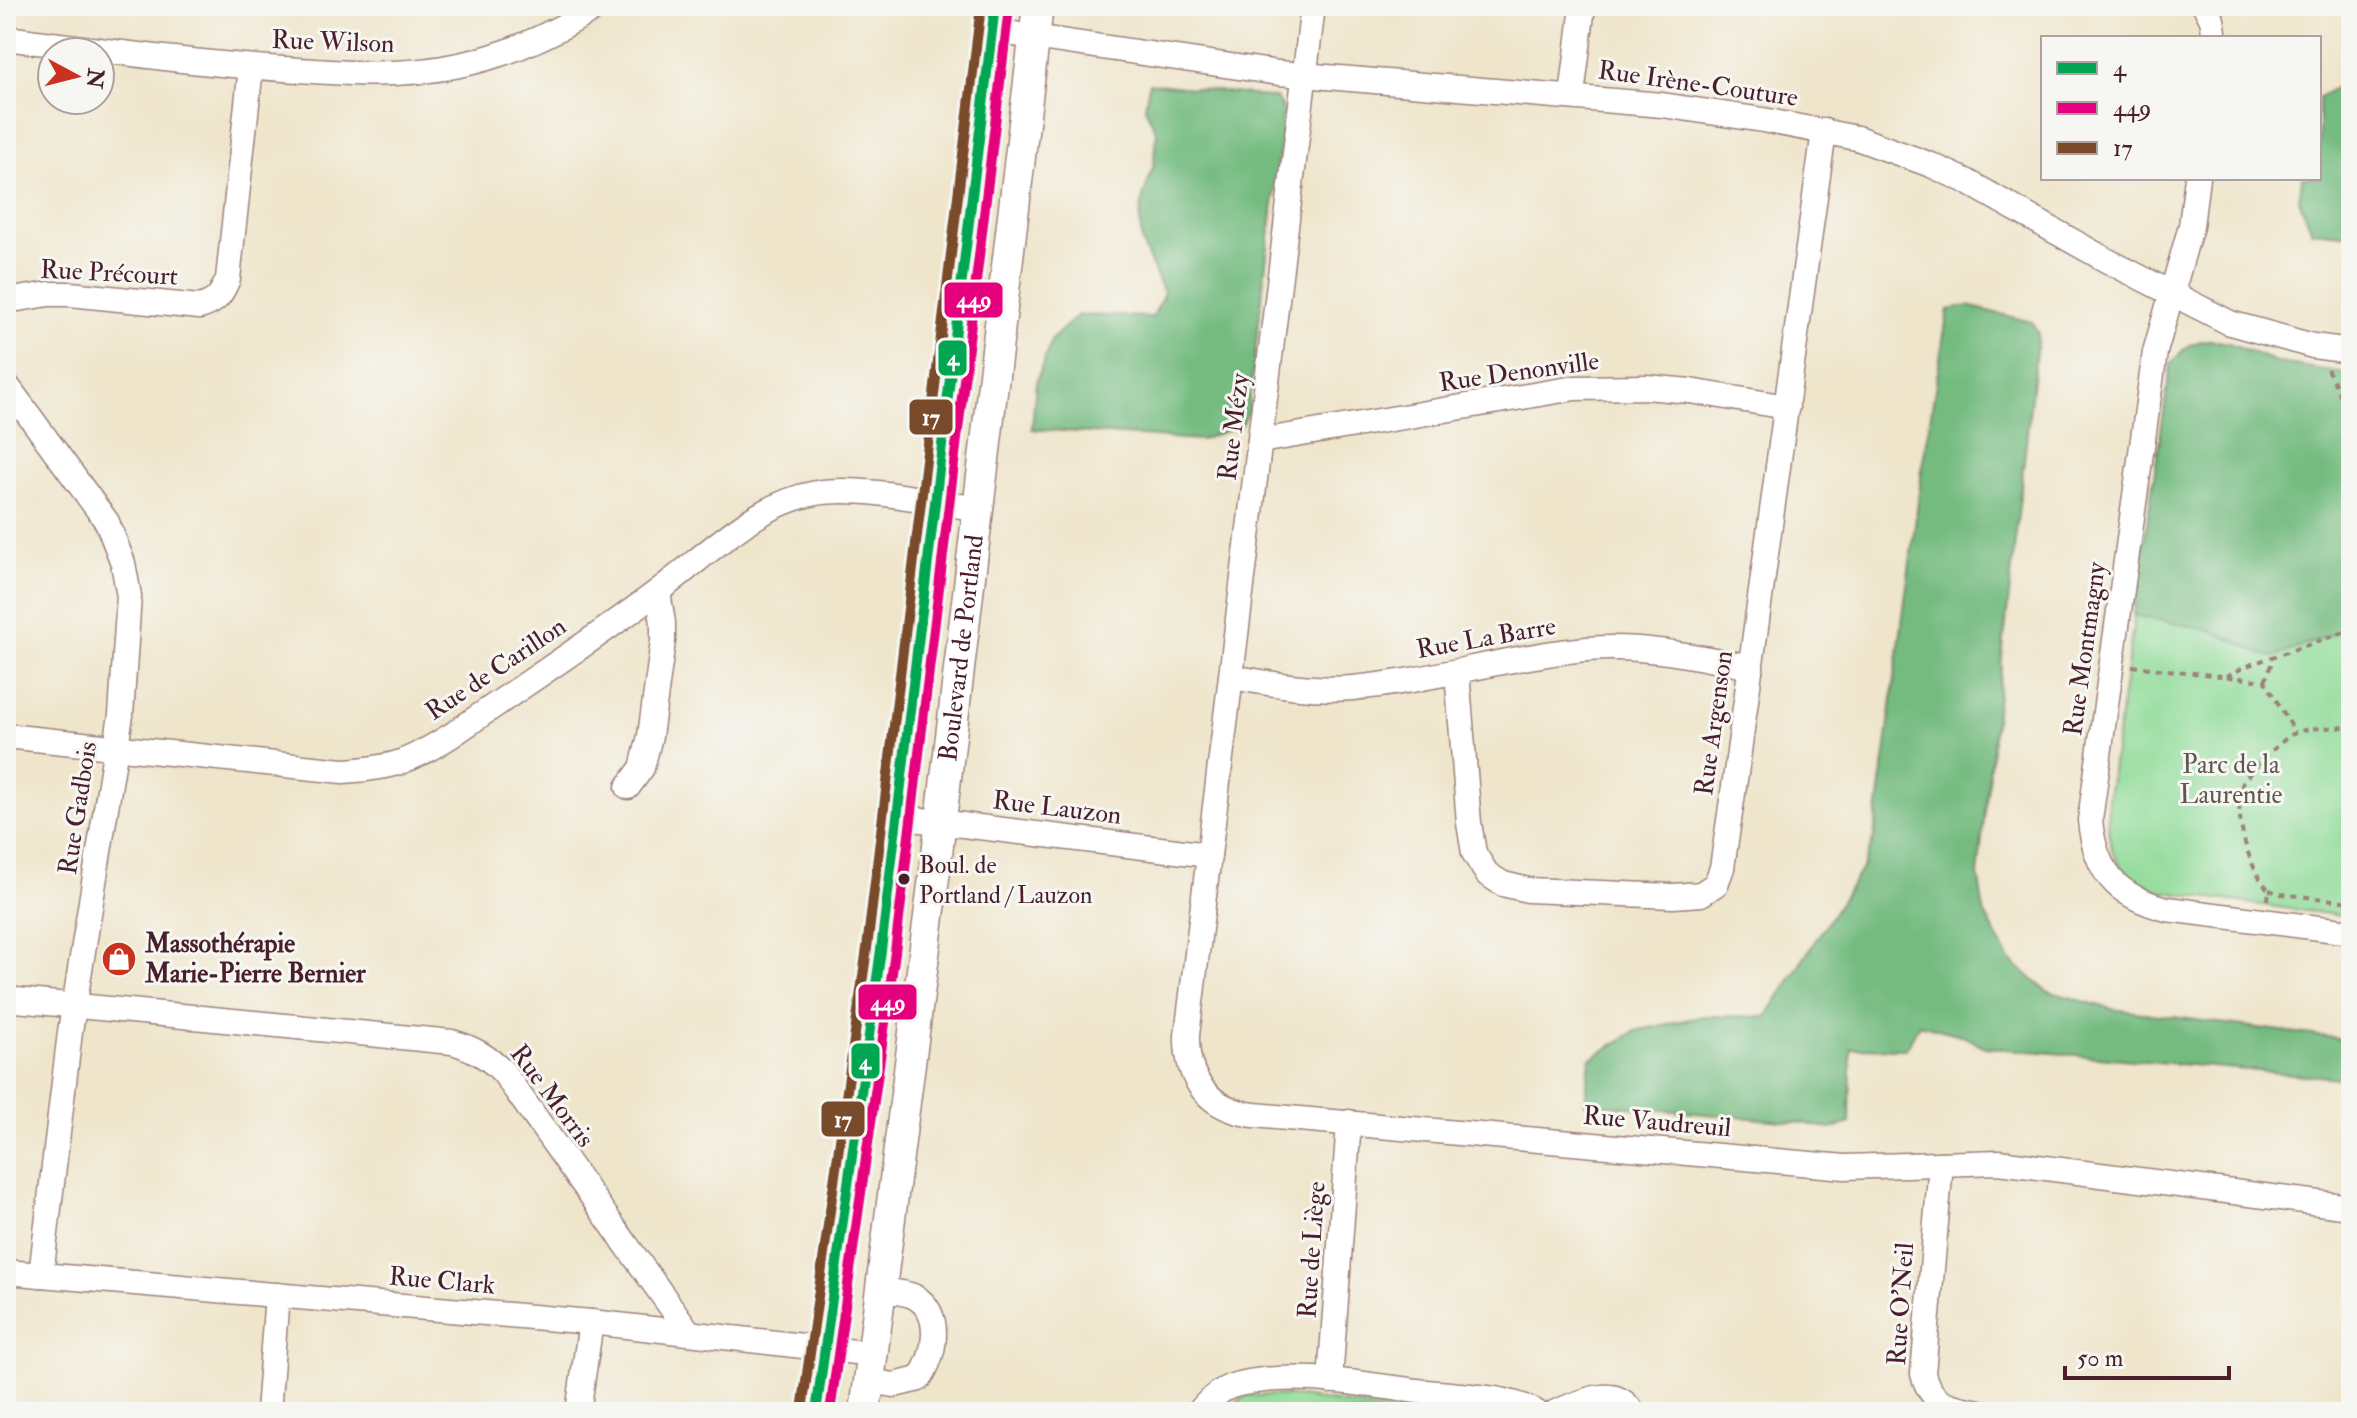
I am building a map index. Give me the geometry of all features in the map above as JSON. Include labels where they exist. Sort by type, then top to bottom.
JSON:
[{"type":"main road","name":"Boulevard de Portland","points":[[816,1412],[897,817],[994,18]]},
{"type":"main road","name":"Boulevard de Portland","points":[[865,1412],[941,822],[1036,21]]},
{"type":"street","name":"Rue Wilson","points":[[6,38],[251,67],[368,75],[458,66],[533,43],[598,6]]},
{"type":"street","name":"Rue Mézy","points":[[1209,855],[1313,6]]},
{"type":"street","points":[[1572,96],[1583,6]]},
{"type":"street","points":[[2205,6],[2215,36]]},
{"type":"street","name":"Rue Irène-Couture","points":[[994,18],[1036,21],[1258,71],[1676,107],[1857,138],[1931,165],[2230,323],[2313,346],[2351,351]]},
{"type":"street","name":"Rue Précourt","points":[[6,301],[49,294],[199,307],[209,305],[221,296],[228,279],[251,67]]},
{"type":"street","name":"Rue Argenson","points":[[1457,672],[1469,823],[1474,853],[1487,874],[1503,884],[1528,890],[1688,897],[1701,894],[1716,884],[1722,868],[1751,667],[1824,131]]},
{"type":"street","name":"Rue Montmagny","points":[[2197,180],[2191,226],[2155,352],[2090,820],[2097,857],[2110,879],[2126,895],[2149,905],[2351,932]]},
{"type":"street","name":"Rue Gadbois","points":[[6,384],[107,522],[123,563],[129,596],[117,746],[74,1005],[41,1275]]},
{"type":"street","name":"Rue Denonville","points":[[1260,441],[1575,388],[1661,389],[1787,407]]},
{"type":"street","name":"Rue de Carillon","points":[[6,736],[343,771],[384,768],[417,757],[440,742],[658,592],[728,536],[769,509],[797,497],[819,492],[840,492],[979,509]]},
{"type":"street","points":[[628,787],[642,768],[650,736],[663,641],[658,592]]},
{"type":"street","name":"Rue La Barre","points":[[1232,677],[1294,686],[1350,688],[1572,651],[1614,648],[1656,651],[1751,667]]},
{"type":"street","name":"Rue Lauzon","points":[[897,817],[1209,855]]},
{"type":"street","name":"Rue Vaudreuil","points":[[1209,855],[1186,1057],[1194,1076],[1215,1102],[1233,1112],[1810,1165],[1880,1167],[1999,1162],[2035,1165],[2351,1207]]},
{"type":"street","name":"Rue Morris","points":[[6,999],[452,1042],[487,1056],[503,1072],[688,1331]]},
{"type":"street","name":"Rue de Liège","points":[[1330,1381],[1349,1122]]},
{"type":"street","name":"Rue O'Neil","points":[[1941,1164],[1923,1374],[1927,1389],[1936,1400],[1979,1412]]},
{"type":"street","name":"Rue Clark","points":[[6,1272],[688,1331],[825,1348],[871,1368]]},
{"type":"street","points":[[871,1368],[894,1385],[919,1379],[927,1368],[934,1341],[933,1317],[927,1307],[910,1295],[882,1290]]},
{"type":"street","points":[[268,1412],[277,1295]]},
{"type":"street","points":[[578,1412],[591,1322]]},
{"type":"street","points":[[1199,1412],[1221,1390],[1243,1383],[1289,1378],[1493,1400],[1536,1412]]},
{"type":"street","points":[[1556,1412],[1604,1397],[1617,1398],[1632,1412]]},
{"type":"path","points":[[2313,346],[2343,398],[2349,430],[2346,474],[2351,484]]},
{"type":"path","points":[[2224,677],[2351,630]]},
{"type":"path","points":[[2265,681],[2274,657]]},
{"type":"path","points":[[2111,664],[2265,681]]},
{"type":"path","points":[[2265,681],[2295,732]]},
{"type":"path","points":[[2351,727],[2295,732],[2250,771],[2242,785],[2239,805],[2250,861],[2258,879],[2269,890],[2351,902]]},
{"type":"path","points":[[2265,922],[2269,890]]},
{"type":"green space","points":[[2351,79],[2351,235],[2312,231],[2299,200],[2302,180],[2321,180],[2321,96]]},
{"type":"green space","points":[[1149,83],[1276,98],[1282,107],[1282,130],[1248,411],[1242,425],[1201,440],[1032,429],[1036,382],[1052,339],[1078,315],[1153,317],[1164,293],[1142,243],[1140,218],[1153,167],[1157,132],[1145,108]]},
{"type":"green space","points":[[1968,306],[2032,322],[2038,334],[1978,874],[1984,912],[2010,961],[2047,991],[2112,1009],[2351,1040],[2351,1079],[1985,1047],[1961,1035],[1919,1024],[1906,1049],[1851,1048],[1850,1123],[1831,1129],[1804,1123],[1585,1103],[1590,1059],[1636,1031],[1704,1016],[1766,1017],[1863,867],[1874,838],[1923,463],[1948,310]]},
{"type":"green space","name":"Parc de la Laurentie","points":[[2209,340],[2229,343],[2278,363],[2351,374],[2351,917],[2159,891],[2121,866],[2111,845],[2108,799],[2171,365],[2187,347]]},
{"type":"green space","points":[[2209,340],[2229,343],[2278,363],[2351,374],[2351,627],[2274,657],[2210,630],[2133,615],[2171,365],[2187,347]]},
{"type":"green space","points":[[1285,1395],[1370,1407],[1464,1412],[1221,1412],[1247,1396]]},
{"type":"transit line","name":"17","points":[[802,1410],[867,948],[981,6]]},
{"type":"transit line","name":"4","points":[[816,1412],[881,950],[995,6]]},
{"type":"transit line","name":"449","points":[[830,1412],[895,952],[1009,8]]},
{"type":"place","name":"Boul. de Portland / Lauzon","points":[[904,879]]},
{"type":"place","name":"Massothérapie Marie-Pierre Bernier","points":[[119,959]]}]
